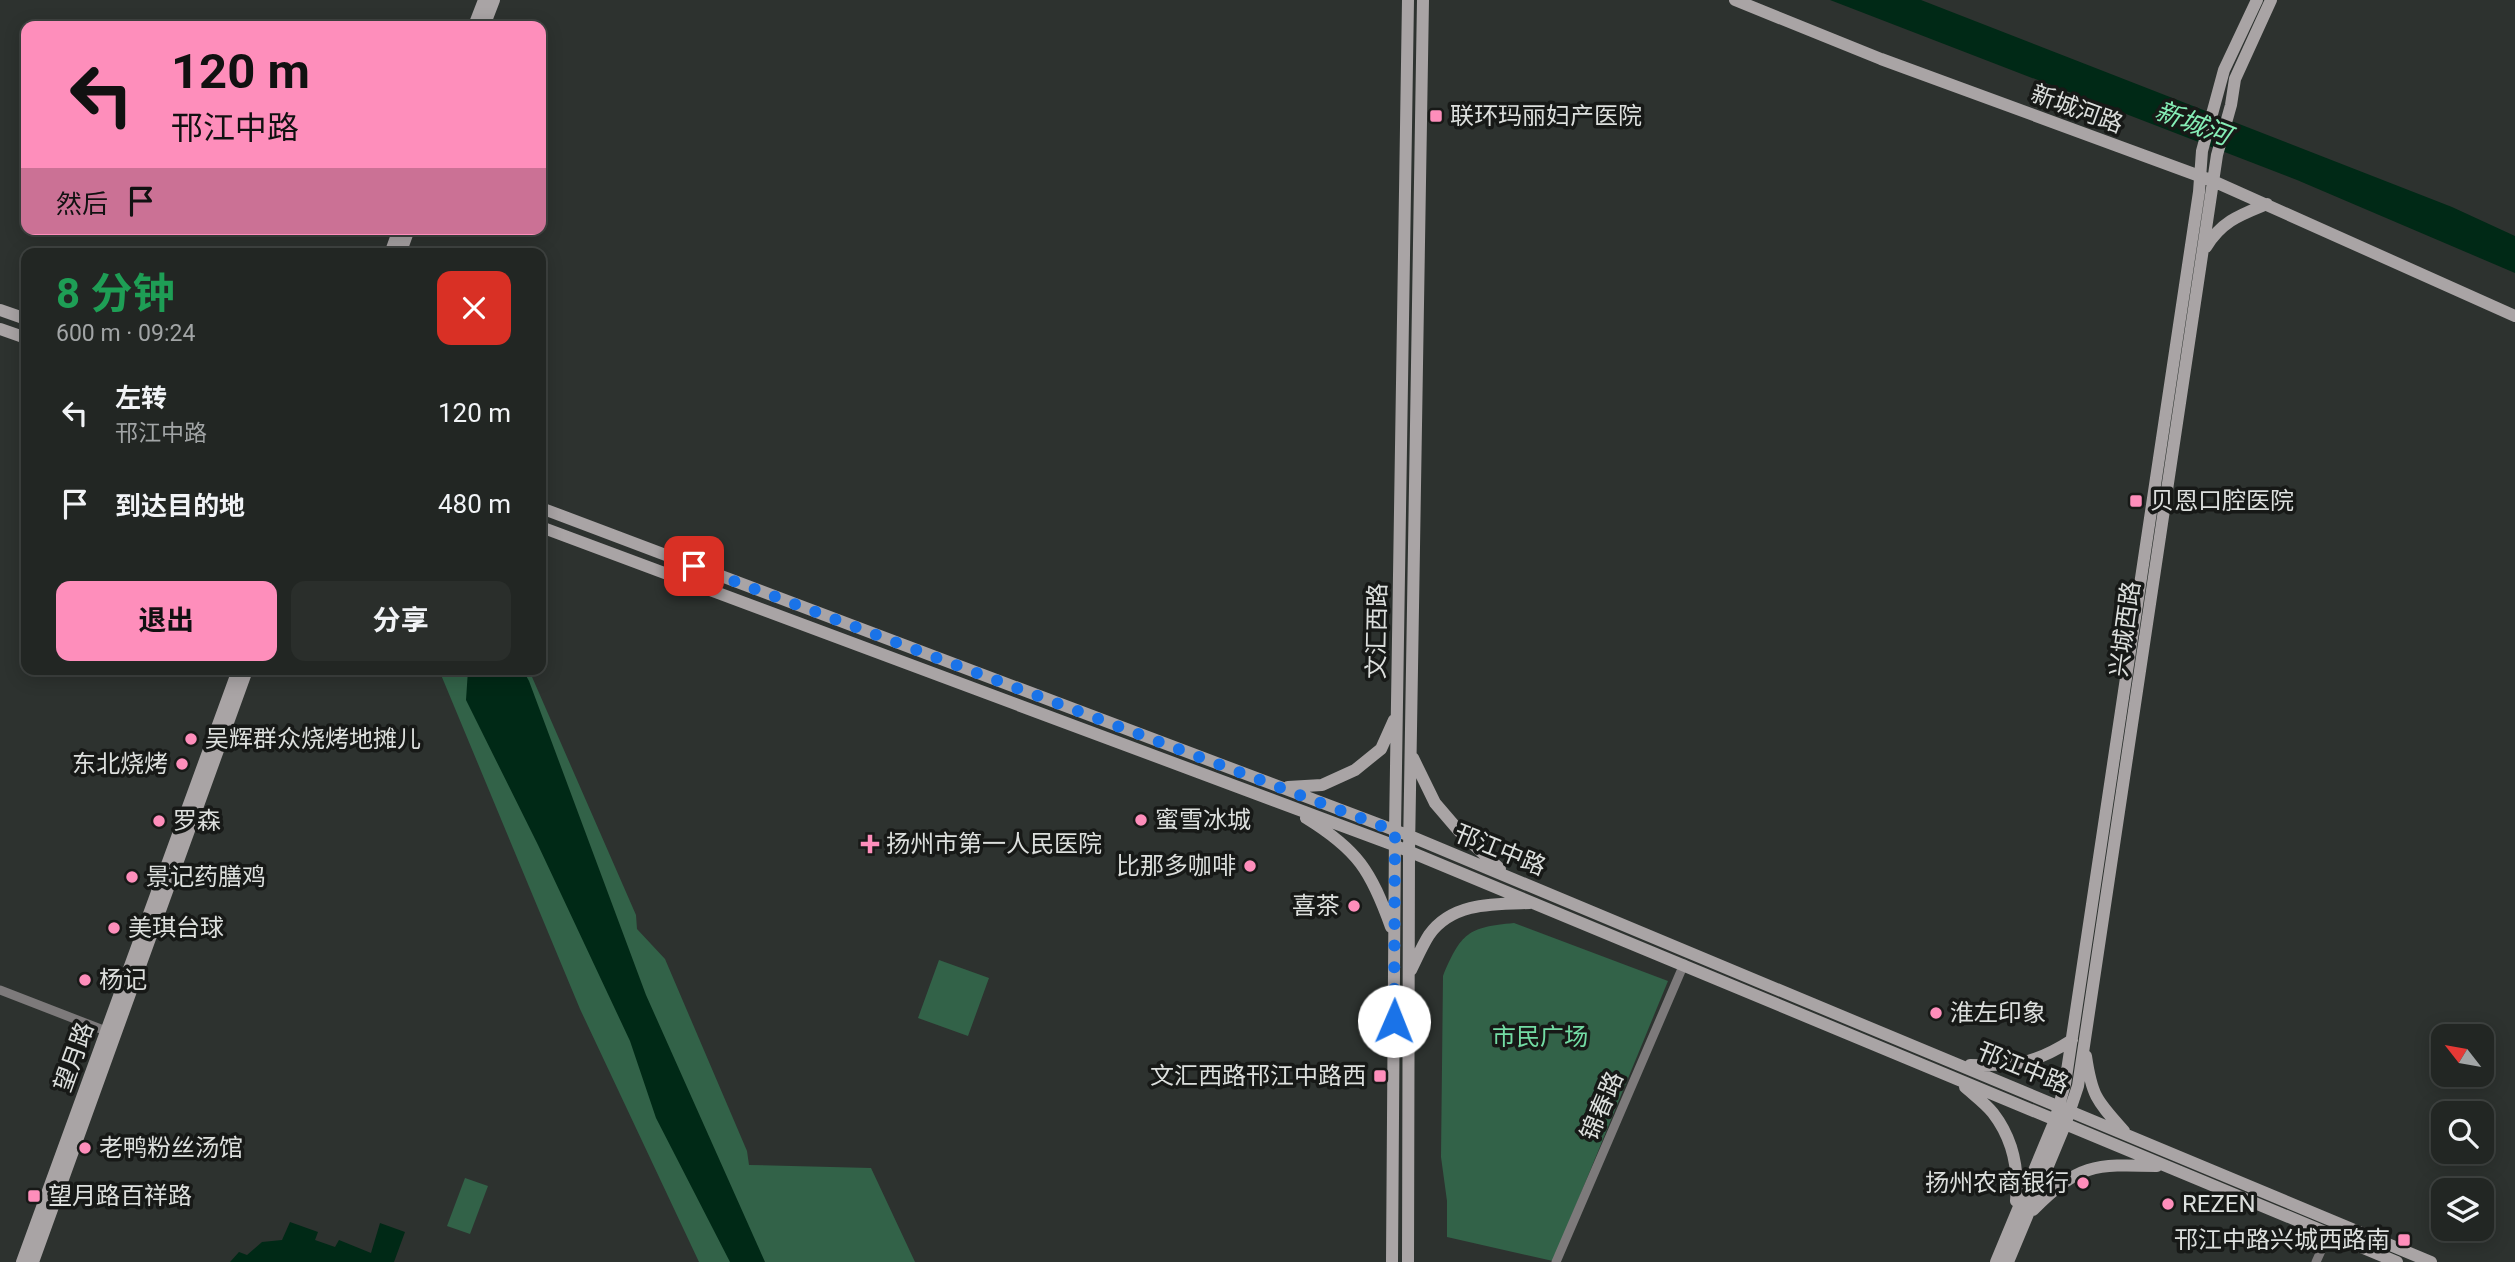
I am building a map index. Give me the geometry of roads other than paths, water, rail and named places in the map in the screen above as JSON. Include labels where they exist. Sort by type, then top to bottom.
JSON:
[{"type":"main road","points":[[476,21],[484,0]]},
{"type":"main road","points":[[486,21],[494,0]]},
{"type":"main road","name":"文汇西路","points":[[1392,1262],[1395,831],[1408,0]]},
{"type":"main road","name":"文汇西路","points":[[1408,1262],[1409,851],[1423,0]]},
{"type":"main road","name":"新城河路","points":[[1735,0],[1881,59],[2207,179],[2515,316]]},
{"type":"main road","name":"兴城西路","points":[[1996,1262],[2021,1216],[2065,1108],[2065,1084],[2078,1042],[2202,253],[2207,179],[2202,151],[2224,70],[2257,0]]},
{"type":"main road","name":"兴城西路","points":[[2078,1042],[2207,179],[2229,113],[2235,79],[2271,0]]},
{"type":"main road","points":[[2202,253],[2216,230],[2235,217],[2267,204]]},
{"type":"main road","points":[[0,310],[21,317]]},
{"type":"main road","points":[[0,328],[21,336]]},
{"type":"main road","name":"邗江中路","points":[[546,510],[1410,836],[2431,1262]]},
{"type":"main road","name":"邗江中路","points":[[546,529],[1409,851],[2397,1262]]},
{"type":"main road","name":"望月路","points":[[22,1262],[236,675]]},
{"type":"main road","name":"望月路","points":[[33,1262],[245,675]]},
{"type":"main road","points":[[1282,788],[1321,785],[1355,770],[1381,749],[1397,713]]},
{"type":"main road","points":[[1411,753],[1435,803],[1459,831],[1508,876]]},
{"type":"main road","points":[[1282,803],[1335,835],[1360,860],[1379,892],[1395,937]]},
{"type":"main road","points":[[1409,973],[1430,934],[1450,914],[1483,905],[1533,903]]},
{"type":"main road","points":[[1961,1065],[2019,1065],[2046,1057],[2078,1042],[2097,1100],[2127,1134]]},
{"type":"main road","points":[[1957,1080],[1993,1113],[2011,1144],[2018,1177],[2021,1216]]},
{"type":"main road","points":[[2021,1216],[2059,1184],[2087,1168],[2121,1165],[2168,1166]]},
{"type":"main road","name":"兴城西路","points":[[2008,1262],[2021,1216]]},
{"type":"street","name":"锦春路","points":[[1556,1262],[1684,964]]},
{"type":"street","points":[[0,990],[106,1031]]},
{"type":"street","points":[[2316,1262],[2329,1233]]},
{"type":"water","name":"新城河","points":[[1830,0],[1921,0],[2452,207],[2515,236],[2515,273],[2297,180]]},
{"type":"water","points":[[468,675],[526,675],[529,681],[646,995],[765,1262],[730,1262],[656,1118],[630,1041],[466,700]]},
{"type":"water","points":[[290,1222],[318,1232],[315,1240],[335,1247],[339,1240],[371,1253],[380,1223],[405,1232],[394,1262],[230,1262],[239,1252],[247,1255],[262,1242],[282,1240]]},
{"type":"place","name":"联环玛丽妇产医院","points":[[1436,116]]},
{"type":"place","name":"贝恩口腔医院","points":[[2136,501]]},
{"type":"place","name":"吴辉群众烧烤地摊儿","points":[[191,739]]},
{"type":"place","name":"东北烧烤","points":[[182,764]]},
{"type":"place","name":"蜜雪冰城","points":[[1141,820]]},
{"type":"place","name":"罗森","points":[[159,821]]},
{"type":"place","name":"扬州市第一人民医院","points":[[870,844]]},
{"type":"place","name":"比那多咖啡","points":[[1250,866]]},
{"type":"place","name":"景记药膳鸡","points":[[132,877]]},
{"type":"place","name":"喜茶","points":[[1354,906]]},
{"type":"place","name":"美琪台球","points":[[114,928]]},
{"type":"place","name":"杨记","points":[[85,980]]},
{"type":"place","name":"淮左印象","points":[[1936,1013]]},
{"type":"place","name":"文汇西路邗江中路西","points":[[1380,1076]]},
{"type":"place","name":"老鸭粉丝汤馆","points":[[85,1148]]},
{"type":"place","name":"扬州农商银行","points":[[2083,1183]]},
{"type":"place","name":"望月路百祥路","points":[[34,1196]]},
{"type":"place","name":"REZEN","points":[[2168,1204]]},
{"type":"place","name":"邗江中路兴城西路南","points":[[2404,1240]]},
{"type":"park label","name":"市民广场","points":[[1540,1037]]}]
